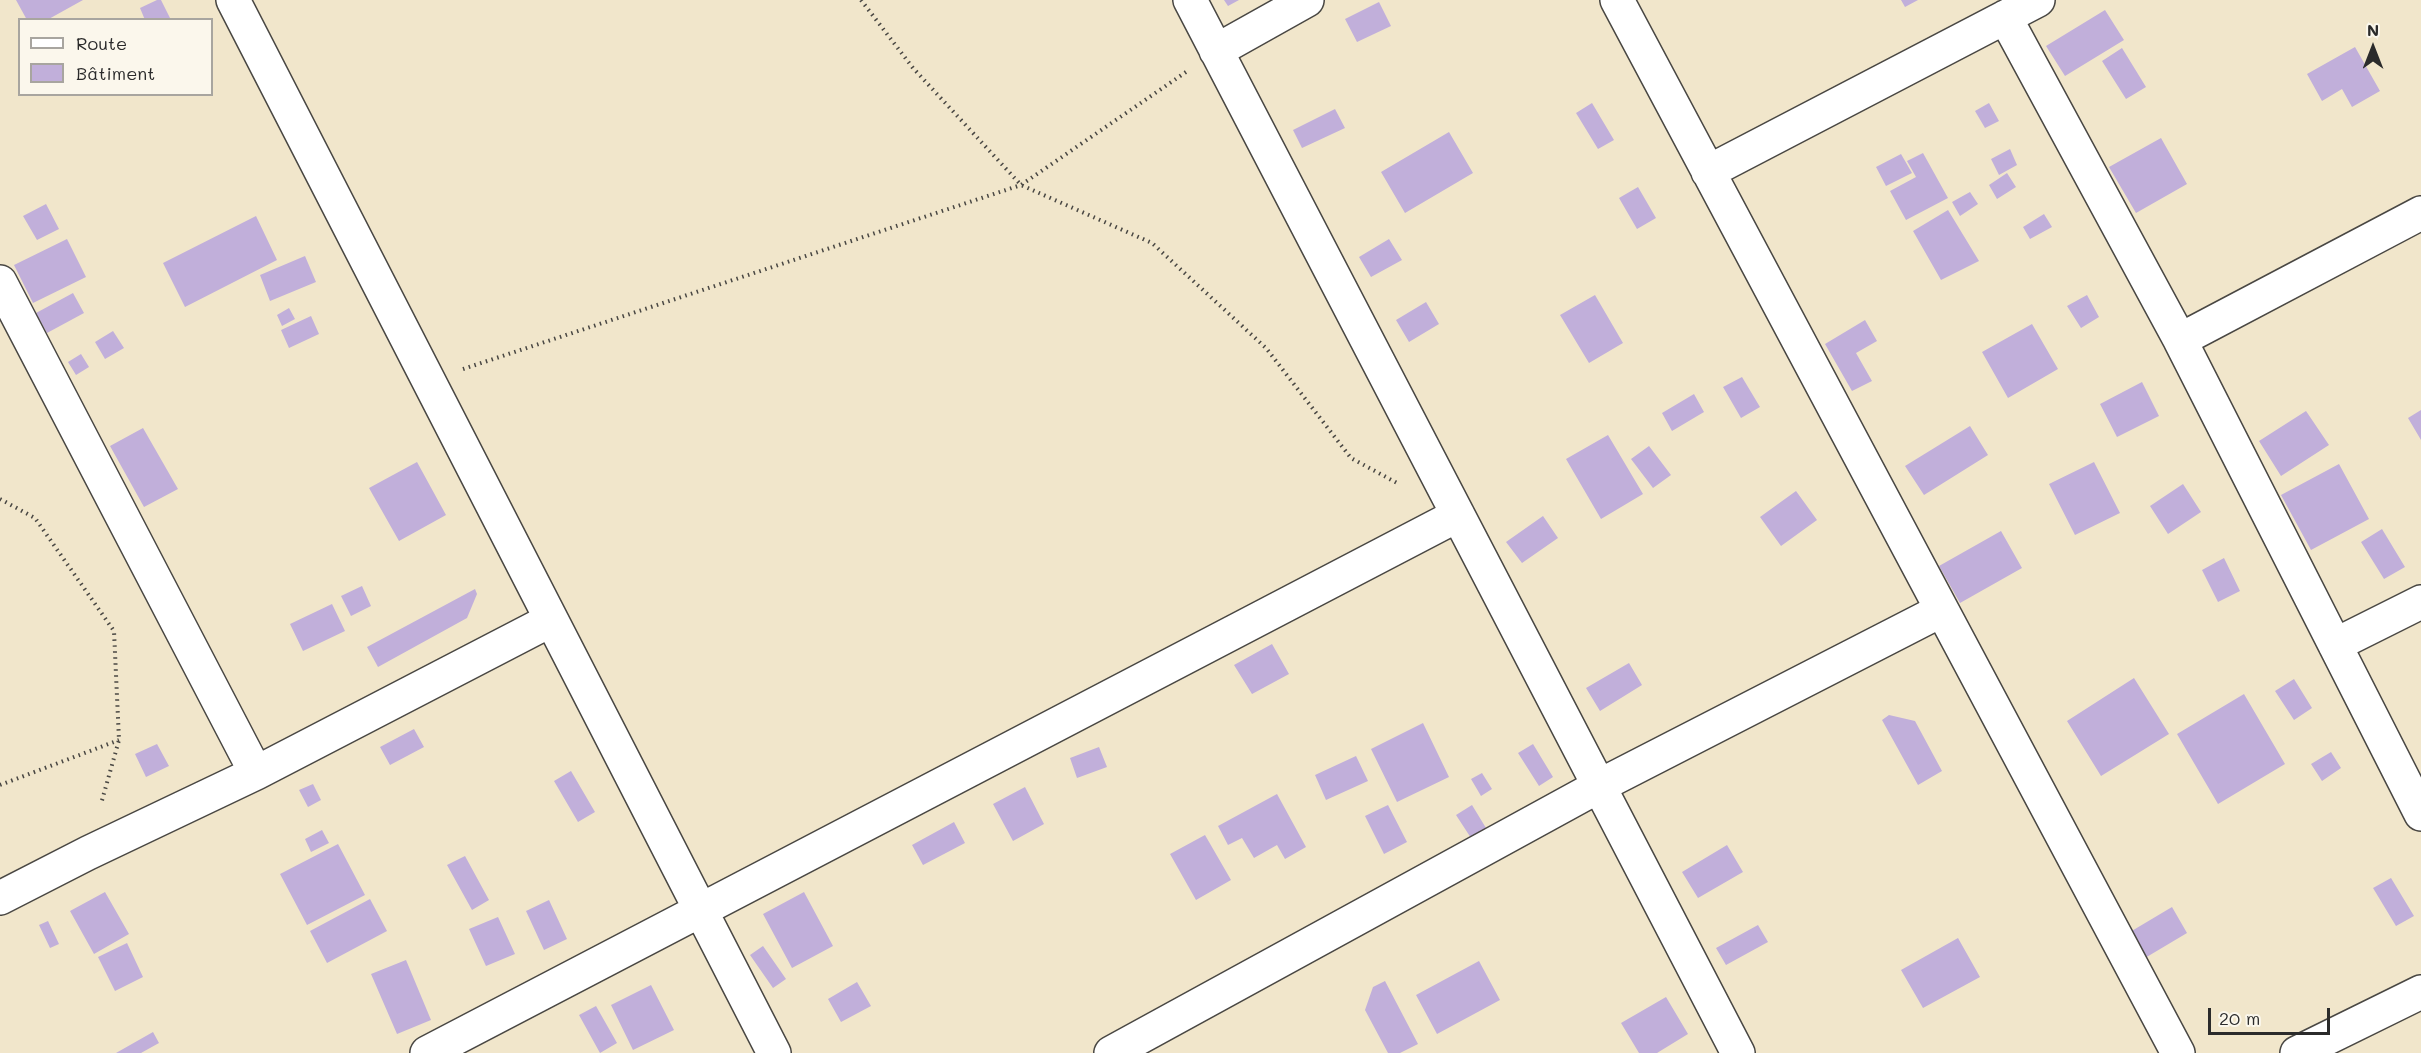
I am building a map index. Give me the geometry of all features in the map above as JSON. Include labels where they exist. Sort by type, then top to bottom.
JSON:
[{"type":"street","points":[[233,0],[774,1053]]},
{"type":"street","points":[[1190,0],[1738,1053]]},
{"type":"street","points":[[1216,51],[1307,0]]},
{"type":"street","points":[[1617,0],[2178,1053]]},
{"type":"street","points":[[1708,172],[2038,0]]},
{"type":"street","points":[[2005,17],[2180,340],[2421,814]]},
{"type":"street","points":[[2180,340],[2421,213]]},
{"type":"street","points":[[0,282],[256,772]]},
{"type":"street","points":[[427,1053],[1458,515]]},
{"type":"street","points":[[2335,645],[2421,602]]},
{"type":"street","points":[[1110,1053],[1599,786],[1942,610]]},
{"type":"street","points":[[0,898],[256,772],[551,620]]},
{"type":"street","points":[[2297,1053],[2421,992]]},
{"type":"path","points":[[861,0],[913,68],[1021,185],[1152,243],[1266,348],[1351,458],[1400,484]]},
{"type":"path","points":[[428,381],[1021,185],[1216,51]]},
{"type":"path","points":[[0,499],[35,518],[114,630],[119,740],[88,853]]},
{"type":"path","points":[[0,785],[119,740]]},
{"type":"building","points":[[16,0],[83,0],[51,18],[26,18]]},
{"type":"building","points":[[161,0],[170,18],[144,18],[140,8]]},
{"type":"building","points":[[1224,0],[1239,0],[1228,6]]},
{"type":"building","points":[[1901,0],[1918,0],[1905,7]]},
{"type":"building","points":[[1379,2],[1391,26],[1357,42],[1345,19]]},
{"type":"building","points":[[2105,10],[2124,40],[2065,76],[2046,46]]},
{"type":"building","points":[[2355,47],[2380,91],[2352,107],[2342,89],[2322,101],[2307,74]]},
{"type":"building","points":[[2122,48],[2146,87],[2126,99],[2102,61]]},
{"type":"building","points":[[1592,103],[1614,140],[1598,149],[1576,113]]},
{"type":"building","points":[[1989,103],[1999,121],[1985,128],[1975,111]]},
{"type":"building","points":[[1335,109],[1345,128],[1302,148],[1293,130]]},
{"type":"building","points":[[1449,132],[1473,173],[1405,213],[1381,172]]},
{"type":"building","points":[[2161,138],[2187,184],[2136,213],[2109,167]]},
{"type":"building","points":[[2010,149],[2017,165],[1999,175],[1991,159]]},
{"type":"building","points":[[1923,153],[1948,198],[1906,220],[1890,191],[1916,177],[1907,161]]},
{"type":"building","points":[[1901,154],[1912,173],[1886,186],[1876,167]]},
{"type":"building","points":[[2007,173],[2016,187],[1997,199],[1989,185]]},
{"type":"building","points":[[1638,187],[1656,218],[1637,229],[1619,198]]},
{"type":"building","points":[[1970,192],[1978,204],[1960,216],[1952,202]]},
{"type":"building","points":[[46,204],[59,229],[37,240],[23,216]]},
{"type":"building","points":[[1948,210],[1979,261],[1941,280],[1913,231]]},
{"type":"building","points":[[2044,214],[2052,227],[2030,239],[2023,227]]},
{"type":"building","points":[[256,216],[277,260],[185,307],[163,263]]},
{"type":"building","points":[[67,239],[86,277],[33,303],[14,265]]},
{"type":"building","points":[[1389,239],[1402,260],[1371,277],[1359,257]]},
{"type":"building","points":[[305,256],[316,282],[270,301],[260,275]]},
{"type":"building","points":[[73,293],[84,313],[47,333],[36,313]]},
{"type":"building","points":[[1595,295],[1623,343],[1589,363],[1560,315]]},
{"type":"building","points":[[2087,295],[2099,317],[2081,328],[2067,306]]},
{"type":"building","points":[[1426,302],[1439,324],[1409,342],[1396,320]]},
{"type":"building","points":[[289,308],[295,319],[282,326],[277,315]]},
{"type":"building","points":[[311,316],[319,334],[289,348],[281,330]]},
{"type":"building","points":[[1865,320],[1877,341],[1856,353],[1872,381],[1852,391],[1825,344]]},
{"type":"building","points":[[2032,324],[2058,369],[2008,398],[1982,352]]},
{"type":"building","points":[[113,331],[124,348],[105,359],[95,342]]},
{"type":"building","points":[[81,354],[89,367],[76,375],[68,362]]},
{"type":"building","points":[[1742,377],[1760,407],[1741,418],[1723,387]]},
{"type":"building","points":[[2142,382],[2159,416],[2117,437],[2100,404]]},
{"type":"building","points":[[1694,394],[1704,412],[1672,431],[1662,413]]},
{"type":"building","points":[[2421,410],[2421,440],[2408,418]]},
{"type":"building","points":[[2306,411],[2329,445],[2281,476],[2259,441]]},
{"type":"building","points":[[1970,426],[1988,455],[1924,495],[1905,466]]},
{"type":"building","points":[[143,428],[178,489],[144,507],[110,446]]},
{"type":"building","points":[[1608,435],[1643,494],[1601,519],[1566,459]]},
{"type":"building","points":[[1649,446],[1671,475],[1653,488],[1631,459]]},
{"type":"building","points":[[417,462],[446,515],[399,541],[369,488]]},
{"type":"building","points":[[2094,462],[2120,513],[2075,535],[2049,484]]},
{"type":"building","points":[[2339,464],[2369,519],[2311,550],[2281,495]]},
{"type":"building","points":[[2183,484],[2201,512],[2168,534],[2150,506]]},
{"type":"building","points":[[1796,491],[1817,520],[1781,546],[1760,517]]},
{"type":"building","points":[[1543,516],[1558,538],[1522,563],[1506,542]]},
{"type":"building","points":[[2382,529],[2405,567],[2384,579],[2361,542]]},
{"type":"building","points":[[2001,531],[2022,568],[1960,603],[1939,566]]},
{"type":"building","points":[[2224,558],[2240,591],[2218,602],[2202,570]]},
{"type":"building","points":[[362,586],[371,606],[351,616],[341,596]]},
{"type":"building","points":[[475,589],[477,594],[467,618],[378,667],[367,647]]},
{"type":"building","points":[[332,604],[345,631],[303,651],[290,624]]},
{"type":"building","points":[[1272,644],[1289,674],[1252,694],[1234,665]]},
{"type":"building","points":[[1629,663],[1642,685],[1600,711],[1586,688]]},
{"type":"building","points":[[2134,678],[2169,734],[2101,776],[2067,721]]},
{"type":"building","points":[[2294,679],[2312,708],[2294,720],[2275,691]]},
{"type":"building","points":[[2244,694],[2285,764],[2218,804],[2177,734]]},
{"type":"building","points":[[1889,715],[1915,721],[1942,771],[1918,785],[1882,720]]},
{"type":"building","points":[[1423,723],[1449,777],[1397,802],[1371,749]]},
{"type":"building","points":[[414,729],[424,747],[390,765],[380,747]]},
{"type":"building","points":[[157,744],[169,766],[146,777],[135,754]]},
{"type":"building","points":[[1533,744],[1553,777],[1539,786],[1518,753]]},
{"type":"building","points":[[1099,747],[1107,767],[1077,778],[1070,758]]},
{"type":"building","points":[[2331,752],[2341,768],[2322,781],[2311,764]]},
{"type":"building","points":[[1356,756],[1368,781],[1326,800],[1315,775]]},
{"type":"building","points":[[571,771],[595,812],[578,822],[554,781]]},
{"type":"building","points":[[1482,773],[1492,789],[1481,796],[1471,779]]},
{"type":"building","points":[[313,784],[321,800],[308,807],[299,790]]},
{"type":"building","points":[[1025,787],[1044,824],[1013,841],[993,804]]},
{"type":"building","points":[[1277,794],[1306,847],[1285,859],[1277,845],[1254,858],[1242,838],[1228,845],[1218,826]]},
{"type":"building","points":[[1388,805],[1407,842],[1384,854],[1365,816]]},
{"type":"building","points":[[1472,805],[1486,828],[1471,838],[1456,815]]},
{"type":"building","points":[[954,822],[965,843],[923,865],[912,845]]},
{"type":"building","points":[[322,830],[329,843],[311,852],[305,839]]},
{"type":"building","points":[[1205,835],[1231,880],[1196,900],[1170,854]]},
{"type":"building","points":[[338,844],[365,895],[307,925],[280,874]]},
{"type":"building","points":[[1727,845],[1743,872],[1698,898],[1682,872]]},
{"type":"building","points":[[465,856],[489,900],[472,910],[447,865]]},
{"type":"building","points":[[2391,878],[2414,916],[2396,926],[2373,888]]},
{"type":"building","points":[[105,892],[129,934],[94,954],[70,911]]},
{"type":"building","points":[[804,892],[833,946],[792,968],[763,914]]},
{"type":"building","points":[[370,899],[387,931],[327,963],[310,931]]},
{"type":"building","points":[[549,900],[567,939],[544,950],[526,911]]},
{"type":"building","points":[[2172,907],[2187,933],[2145,958],[2130,932]]},
{"type":"building","points":[[498,917],[515,954],[486,966],[469,929]]},
{"type":"building","points":[[48,921],[59,944],[50,948],[39,925]]},
{"type":"building","points":[[1758,925],[1768,942],[1726,965],[1716,948]]},
{"type":"building","points":[[1958,938],[1980,977],[1923,1008],[1901,970]]},
{"type":"building","points":[[127,943],[143,977],[115,991],[98,957]]},
{"type":"building","points":[[763,946],[786,979],[773,988],[750,955]]},
{"type":"building","points":[[406,960],[431,1020],[397,1034],[371,974]]},
{"type":"building","points":[[1479,961],[1500,1000],[1437,1034],[1416,995]]},
{"type":"building","points":[[1385,981],[1418,1044],[1400,1053],[1388,1053],[1365,1010],[1373,987]]},
{"type":"building","points":[[857,982],[871,1006],[841,1022],[828,999]]},
{"type":"building","points":[[651,985],[674,1030],[633,1050],[611,1005]]},
{"type":"building","points":[[1666,997],[1688,1034],[1657,1053],[1639,1053],[1621,1023]]},
{"type":"building","points":[[596,1006],[617,1043],[600,1053],[579,1015]]},
{"type":"building","points":[[153,1032],[159,1043],[141,1053],[116,1053]]}]
